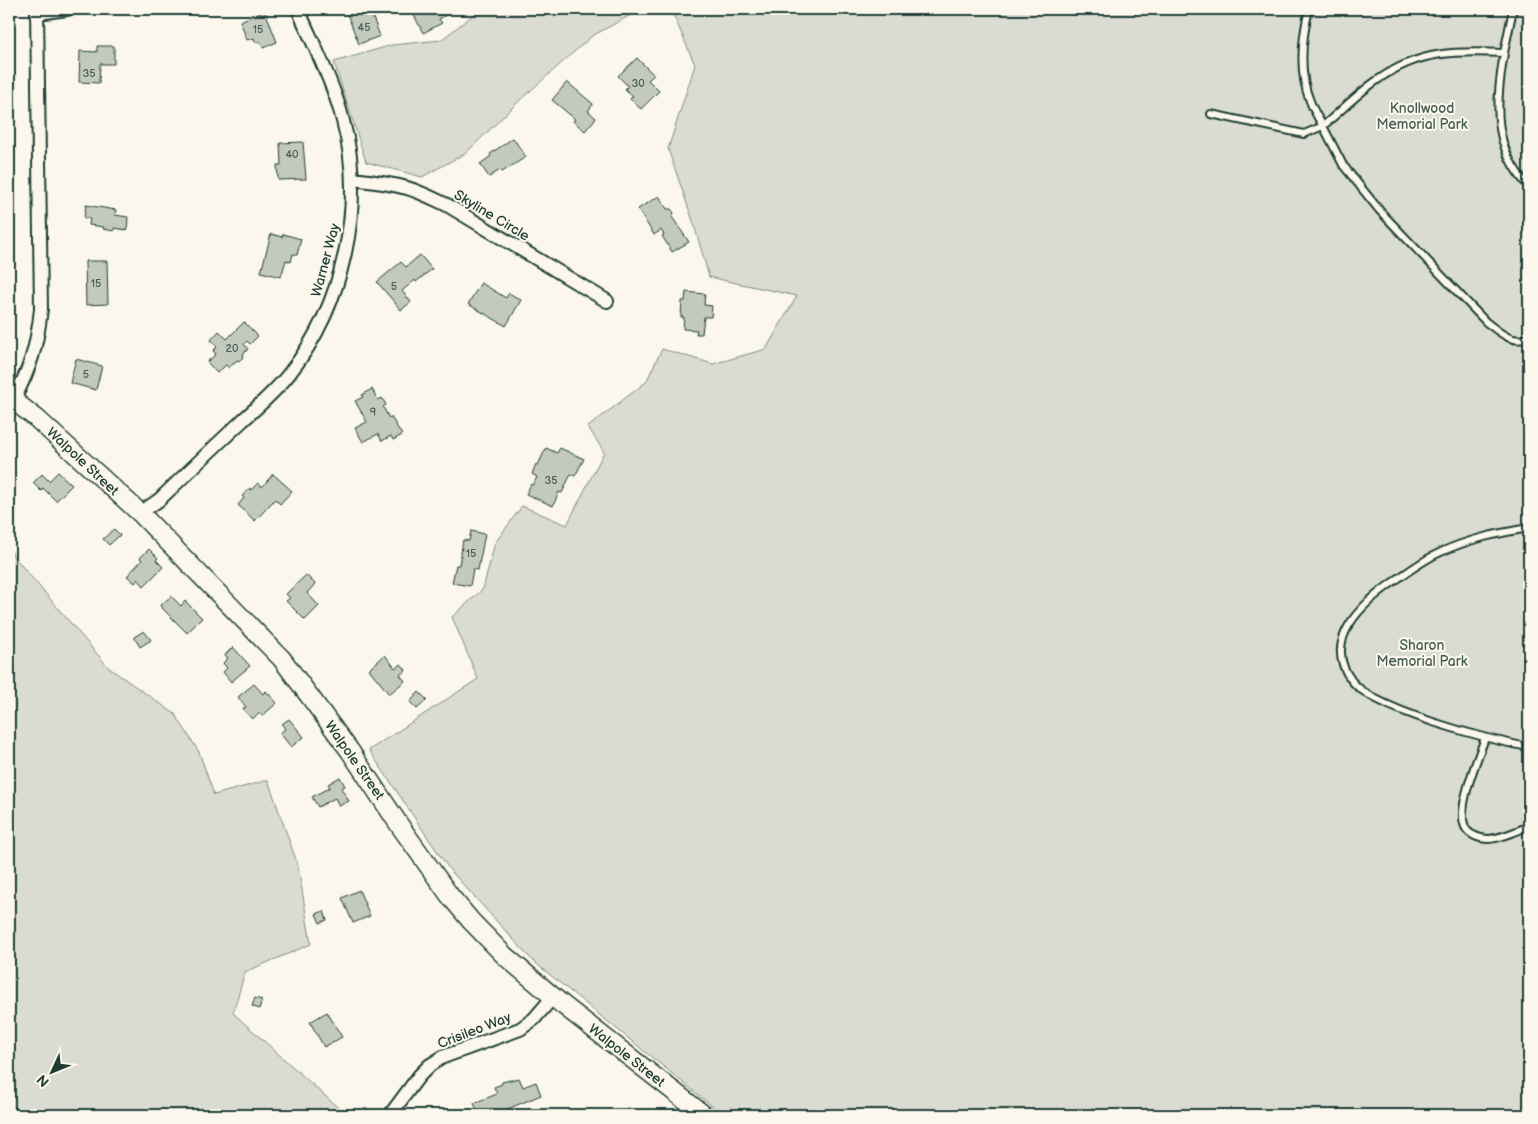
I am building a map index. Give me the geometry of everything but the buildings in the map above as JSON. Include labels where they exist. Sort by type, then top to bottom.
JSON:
[{"type":"main road","name":"Walpole Street","points":[[11,399],[36,418],[140,514],[282,659],[350,751],[450,896],[471,921],[505,956],[553,997],[704,1115]]},
{"type":"street","points":[[11,399],[24,380],[34,355],[41,309],[38,11],[67,9]]},
{"type":"street","name":"Warner Way","points":[[140,514],[158,500],[280,384],[304,354],[318,329],[335,291],[350,229],[352,179],[344,121],[333,90],[298,9]]},
{"type":"street","name":"Skyline Circle","points":[[352,179],[384,183],[422,193],[447,205],[607,301]]},
{"type":"street","name":"Crisileo Way","points":[[390,1115],[419,1076],[430,1065],[444,1057],[531,1022],[553,997]]},
{"type":"lane","points":[[1309,9],[1304,30],[1302,60],[1304,81],[1310,101],[1343,165],[1380,211],[1486,322],[1504,336],[1514,340],[1524,340],[1529,337]]},
{"type":"lane","points":[[1513,9],[1504,53],[1498,106],[1502,142],[1508,159],[1529,187]]},
{"type":"lane","points":[[1211,114],[1304,134],[1322,126],[1380,78],[1402,65],[1448,52],[1504,53]]},
{"type":"lane","points":[[1529,528],[1465,542],[1440,552],[1414,567],[1364,604],[1343,638],[1341,649],[1345,667],[1353,682],[1381,701],[1485,738],[1529,747]]},
{"type":"lane","points":[[1485,738],[1464,802],[1464,824],[1470,832],[1483,839],[1491,839],[1529,826]]},
{"type":"green space","points":[[470,9],[642,9],[592,36],[520,100],[466,153],[422,177],[366,162],[334,62],[392,45],[441,40],[473,15]]},
{"type":"green space","points":[[671,9],[1529,9],[1529,1115],[723,1115],[533,961],[449,869],[369,750],[478,679],[452,617],[483,589],[495,543],[522,506],[567,525],[604,452],[588,427],[646,382],[662,349],[713,364],[766,349],[797,296],[709,277],[693,221],[668,149],[695,65]]},
{"type":"green space","points":[[9,547],[15,558],[109,668],[175,714],[199,752],[214,795],[268,780],[298,866],[311,944],[245,972],[233,1013],[345,1115],[9,1115]]},
{"type":"park label","name":"Knollwood Memorial Park","points":[[1422,116]]},
{"type":"park label","name":"Sharon Memorial Park","points":[[1422,654]]}]
